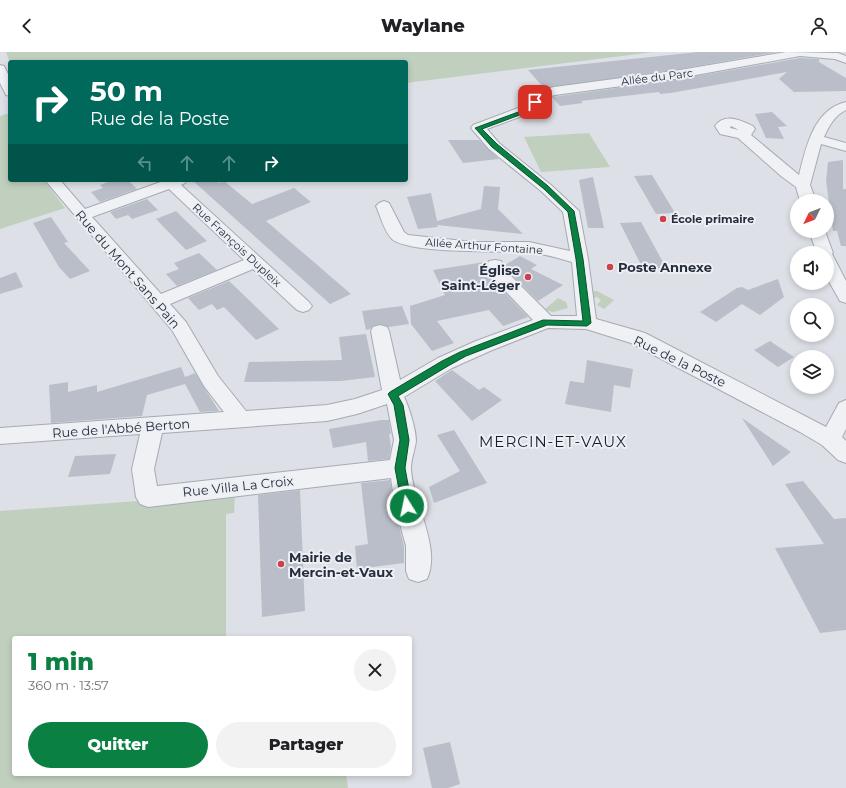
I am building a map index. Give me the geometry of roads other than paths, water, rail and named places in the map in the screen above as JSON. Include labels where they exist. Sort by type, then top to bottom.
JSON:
[{"type":"street","name":"Allée du Parc","points":[[580,259],[571,211],[546,188],[494,146],[478,128],[531,108],[540,95],[544,92],[629,80],[674,76],[800,53],[838,56],[846,60]]},
{"type":"street","points":[[0,69],[8,87]]},
{"type":"street","points":[[803,185],[808,176],[812,151],[823,124],[835,110],[845,103]]},
{"type":"street","points":[[742,135],[786,173],[803,185],[806,194]]},
{"type":"street","points":[[817,139],[846,147]]},
{"type":"street","name":"Rue du Mont Sans Pain","points":[[54,182],[179,326],[211,381],[241,420]]},
{"type":"street","points":[[82,215],[176,182]]},
{"type":"street","name":"Rue François Dupleix","points":[[176,182],[255,262],[303,306]]},
{"type":"street","name":"Allée Arthur Fontaine","points":[[384,206],[397,235],[403,239],[474,247],[529,247],[580,259]]},
{"type":"street","points":[[580,259],[587,323]]},
{"type":"street","points":[[158,302],[255,262]]},
{"type":"street","points":[[495,264],[499,274],[546,322]]},
{"type":"street","points":[[834,275],[846,297]]},
{"type":"street","name":"Rue de la Poste","points":[[241,420],[327,413],[357,406],[393,394],[463,354],[546,322],[587,323],[638,338],[807,426],[830,439],[846,454]]},
{"type":"street","points":[[380,331],[393,394],[398,405],[404,440],[400,468],[407,506],[418,546],[418,570]]},
{"type":"street","points":[[830,439],[846,408]]},
{"type":"street","name":"Rue de l'Abbé Berton","points":[[0,436],[241,420]]},
{"type":"street","name":"Rue Villa La Croix","points":[[153,426],[143,469],[148,496],[400,468]]},
{"type":"place","name":"École primaire","points":[[663,219]]},
{"type":"place","name":"Poste Annexe","points":[[610,267]]},
{"type":"place","name":"Église Saint-Léger","points":[[528,277]]},
{"type":"place","name":"Mairie de Mercin-et-Vaux","points":[[281,564]]},
{"type":"district","name":"MERCIN-ET-VAUX","points":[[553,442]]}]
